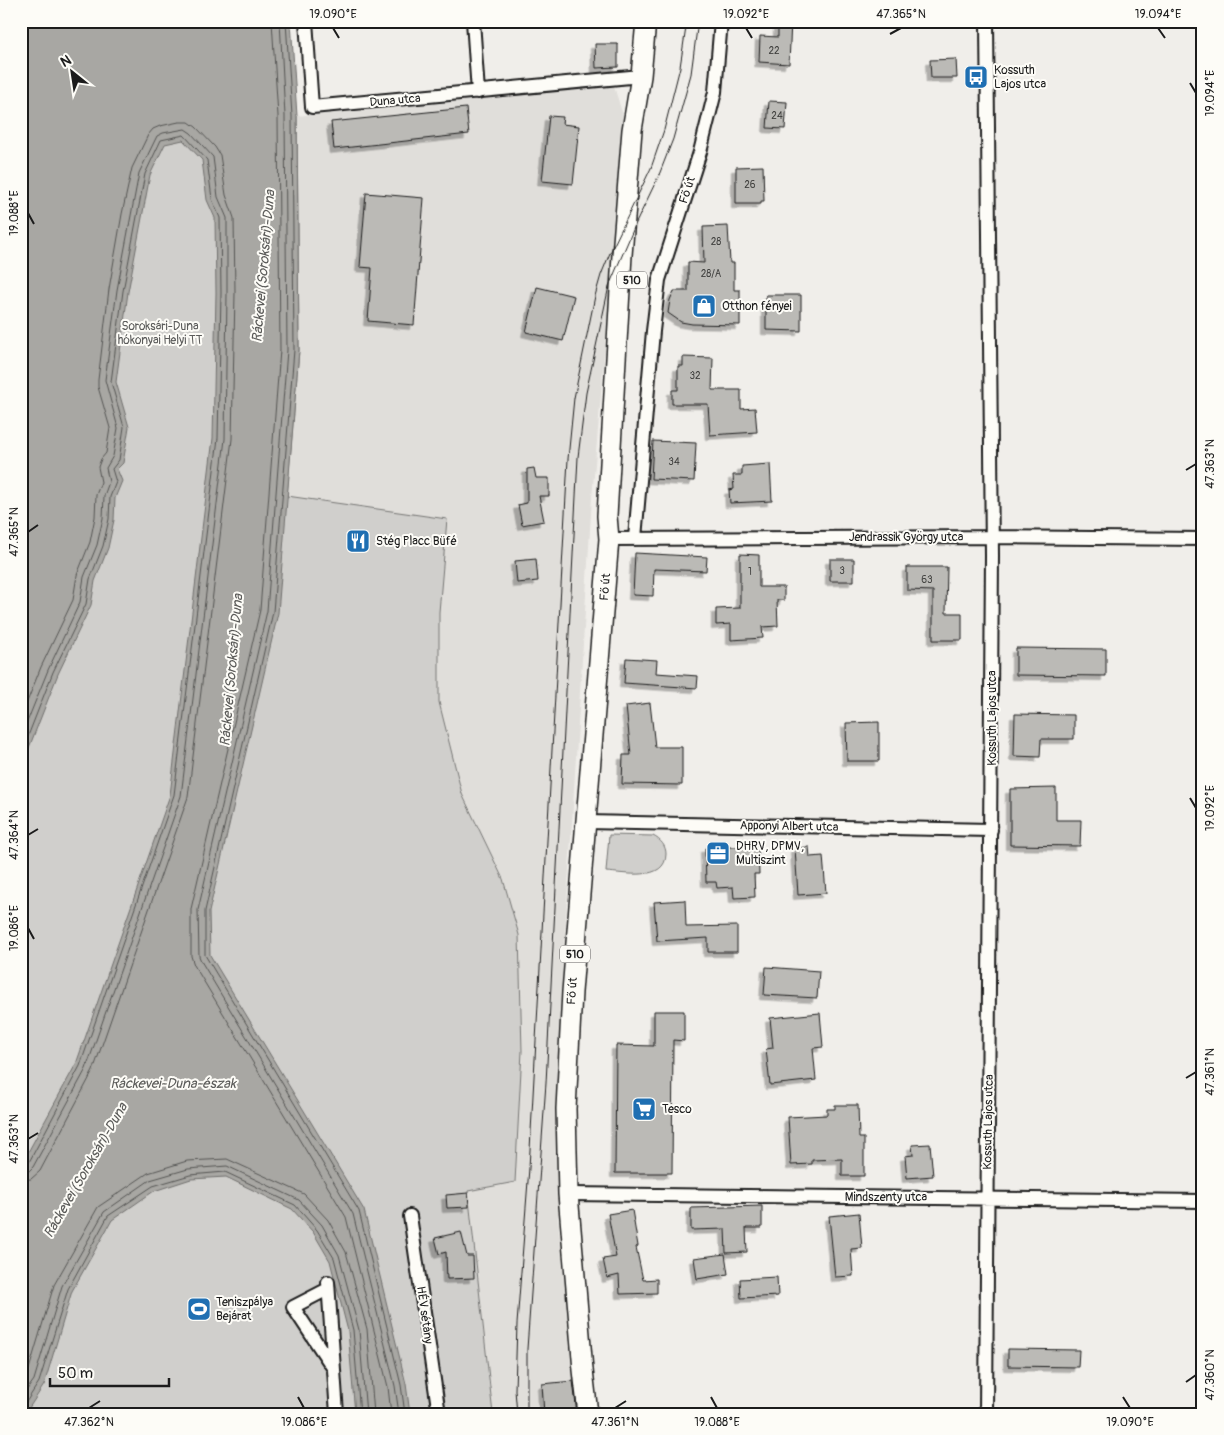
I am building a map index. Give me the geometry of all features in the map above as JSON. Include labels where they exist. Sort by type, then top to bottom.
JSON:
[{"type":"main road","name":"Fő út","points":[[588,1414],[568,1194],[566,1109],[572,992],[609,539],[607,516],[622,254],[632,130],[641,76],[646,21]]},
{"type":"main road","name":"Fő út","points":[[609,539],[615,516],[637,198],[655,21]]},
{"type":"street","name":"Duna utca","points":[[306,21],[312,107],[641,76]]},
{"type":"street","points":[[473,21],[478,92]]},
{"type":"street","name":"Fő út","points":[[635,538],[659,280],[700,152],[715,92],[722,21]]},
{"type":"street","name":"Kossuth Lajos utca","points":[[986,1414],[992,537],[987,21]]},
{"type":"street","name":"Jendrassik György utca","points":[[609,539],[992,537],[1203,539]]},
{"type":"street","name":"Apponyi Albert utca","points":[[586,822],[991,830]]},
{"type":"street","name":"Mindszenty utca","points":[[568,1194],[1203,1201]]},
{"type":"street","name":"HÉV sétány","points":[[410,1216],[439,1414]]},
{"type":"street","points":[[333,1367],[293,1307],[328,1285],[337,1414]]},
{"type":"shaded area","points":[[613,83],[625,122],[592,498],[561,1000],[558,1219],[580,1414],[493,1414],[468,1191],[515,1182],[503,879],[462,794],[439,702],[439,612],[287,496],[299,350],[297,116]]},
{"type":"green space","name":"Soroksári-Duna hókonyai Helyi TT","points":[[21,21],[297,116],[299,350],[287,496],[447,519],[439,612],[439,702],[462,794],[503,879],[519,935],[522,1051],[515,1182],[468,1191],[493,1414],[21,1414]]},
{"type":"green space","points":[[609,835],[653,836],[661,841],[665,848],[664,863],[659,869],[643,874],[606,872]]},
{"type":"water","name":"Ráckevei-Duna-észak","points":[[21,21],[291,21],[297,116],[299,350],[278,613],[209,912],[210,955],[364,1210],[406,1384],[410,1414],[355,1414],[348,1331],[330,1261],[313,1232],[292,1209],[226,1177],[191,1179],[154,1191],[112,1220],[72,1291],[44,1385],[25,1414],[21,1414],[21,1165],[76,1064],[170,795],[213,438],[216,293],[215,218],[207,200],[202,160],[183,140],[165,144],[150,175],[128,292],[116,382],[129,427],[123,463],[117,469],[122,481],[115,498],[114,520],[108,548],[95,581],[91,605],[58,674],[21,768]]},
{"type":"building","points":[[778,21],[791,21],[789,64],[759,62],[760,36],[778,37]]},
{"type":"building","points":[[595,44],[618,44],[618,67],[596,68]]},
{"type":"building","points":[[956,59],[957,78],[931,78],[930,60]]},
{"type":"building","points":[[769,101],[787,102],[785,129],[767,128]]},
{"type":"building","points":[[466,108],[469,134],[334,149],[331,122]]},
{"type":"building","points":[[549,116],[563,117],[562,124],[579,126],[573,184],[542,181]]},
{"type":"building","points":[[763,166],[764,201],[761,201],[761,204],[736,204],[736,167]]},
{"type":"building","points":[[366,193],[424,198],[414,325],[368,321],[372,268],[360,267]]},
{"type":"building","points":[[728,226],[730,263],[734,263],[734,290],[740,290],[740,325],[681,322],[668,313],[670,300],[674,291],[688,291],[688,262],[704,263],[703,227]]},
{"type":"building","points":[[537,287],[574,296],[563,341],[526,332]]},
{"type":"building","points":[[766,295],[801,295],[801,331],[766,330]]},
{"type":"building","points":[[683,357],[713,358],[712,390],[741,390],[741,409],[755,408],[757,432],[710,435],[708,404],[672,404],[672,390],[678,390],[678,366],[683,366]]},
{"type":"building","points":[[653,441],[696,443],[694,481],[651,479]]},
{"type":"building","points":[[770,464],[772,501],[730,503],[729,490],[734,489],[733,475],[742,475],[742,466]]},
{"type":"building","points":[[534,468],[536,478],[549,478],[549,496],[539,496],[544,521],[522,525],[518,505],[527,503],[527,469]]},
{"type":"building","points":[[635,553],[707,557],[706,571],[654,569],[653,596],[633,595]]},
{"type":"building","points":[[740,554],[759,555],[759,587],[784,587],[784,600],[777,600],[778,626],[762,627],[763,638],[731,640],[731,624],[716,625],[716,609],[740,608]]},
{"type":"building","points":[[536,559],[538,581],[517,583],[515,561]]},
{"type":"building","points":[[830,559],[854,559],[854,581],[830,581]]},
{"type":"building","points":[[907,567],[947,567],[946,613],[962,613],[962,640],[933,640],[933,591],[907,590]]},
{"type":"building","points":[[1016,648],[1106,649],[1106,676],[1016,675]]},
{"type":"building","points":[[626,658],[657,660],[656,673],[698,676],[697,688],[624,683]]},
{"type":"building","points":[[650,703],[655,747],[682,747],[682,785],[622,784],[623,755],[631,755],[626,706]]},
{"type":"building","points":[[1015,714],[1074,715],[1074,739],[1041,739],[1040,757],[1014,756]]},
{"type":"building","points":[[879,722],[879,761],[847,761],[846,723]]},
{"type":"building","points":[[1056,788],[1056,820],[1081,820],[1080,846],[1010,845],[1010,789]]},
{"type":"building","points":[[758,846],[759,874],[754,874],[755,897],[734,898],[733,887],[717,888],[716,882],[706,882],[705,848]]},
{"type":"building","points":[[809,847],[810,857],[823,856],[826,893],[798,895],[795,848]]},
{"type":"building","points":[[685,900],[686,927],[737,926],[737,952],[708,952],[708,938],[657,941],[654,902]]},
{"type":"building","points":[[766,967],[819,971],[817,998],[764,995]]},
{"type":"building","name":"Tesco","points":[[654,1011],[684,1011],[684,1041],[673,1040],[672,1173],[615,1173],[616,1045],[654,1046]]},
{"type":"building","points":[[820,1013],[823,1047],[813,1048],[816,1080],[770,1085],[766,1049],[773,1048],[770,1018]]},
{"type":"building","points":[[835,1105],[858,1105],[859,1138],[864,1138],[864,1176],[842,1176],[842,1159],[812,1160],[812,1164],[791,1165],[788,1117],[827,1115],[827,1109],[835,1109]]},
{"type":"building","points":[[930,1144],[933,1176],[907,1178],[905,1156],[913,1155],[912,1145]]},
{"type":"building","points":[[468,1193],[469,1207],[447,1208],[446,1195]]},
{"type":"building","points":[[762,1206],[762,1228],[746,1228],[747,1252],[726,1253],[725,1229],[691,1230],[691,1208]]},
{"type":"building","points":[[632,1210],[638,1246],[636,1247],[643,1280],[657,1279],[657,1293],[620,1294],[619,1275],[607,1278],[603,1259],[616,1257],[608,1214]]},
{"type":"building","points":[[859,1213],[862,1248],[851,1249],[853,1276],[835,1277],[829,1216]]},
{"type":"building","points":[[461,1232],[467,1256],[473,1256],[474,1278],[447,1279],[446,1252],[439,1254],[435,1238]]},
{"type":"building","points":[[725,1254],[728,1274],[697,1279],[694,1258]]},
{"type":"building","points":[[777,1277],[778,1296],[741,1298],[740,1279]]},
{"type":"building","points":[[1008,1349],[1079,1350],[1078,1367],[1008,1366]]},
{"type":"building","points":[[573,1381],[577,1414],[544,1414],[542,1384]]},
{"type":"tram line","points":[[517,1414],[515,1390],[517,1324],[529,1168],[568,459],[574,398],[601,275],[651,168],[664,130],[680,67],[687,21]]},
{"type":"tram line","points":[[527,1414],[527,1349],[546,1083],[578,457],[586,393],[609,286],[659,175],[673,139],[691,74],[698,21]]},
{"type":"place","name":"Kossuth Lajos utca","points":[[976,77]]},
{"type":"place","name":"Otthon fényei","points":[[704,306]]},
{"type":"place","name":"Stég Placc Büfé","points":[[358,541]]},
{"type":"place","name":"DHRV, DPMV, Multiszint","points":[[718,853]]},
{"type":"place","name":"Tesco","points":[[644,1109]]},
{"type":"place","name":"Teniszpálya Bejárat","points":[[199,1309]]},
{"type":"water label","name":"Ráckevei (Soroksári)-Duna","points":[[263,266]]},
{"type":"water label","name":"Ráckevei (Soroksári)-Duna","points":[[231,670]]},
{"type":"water label","name":"Ráckevei (Soroksári)-Duna","points":[[85,1170]]}]
